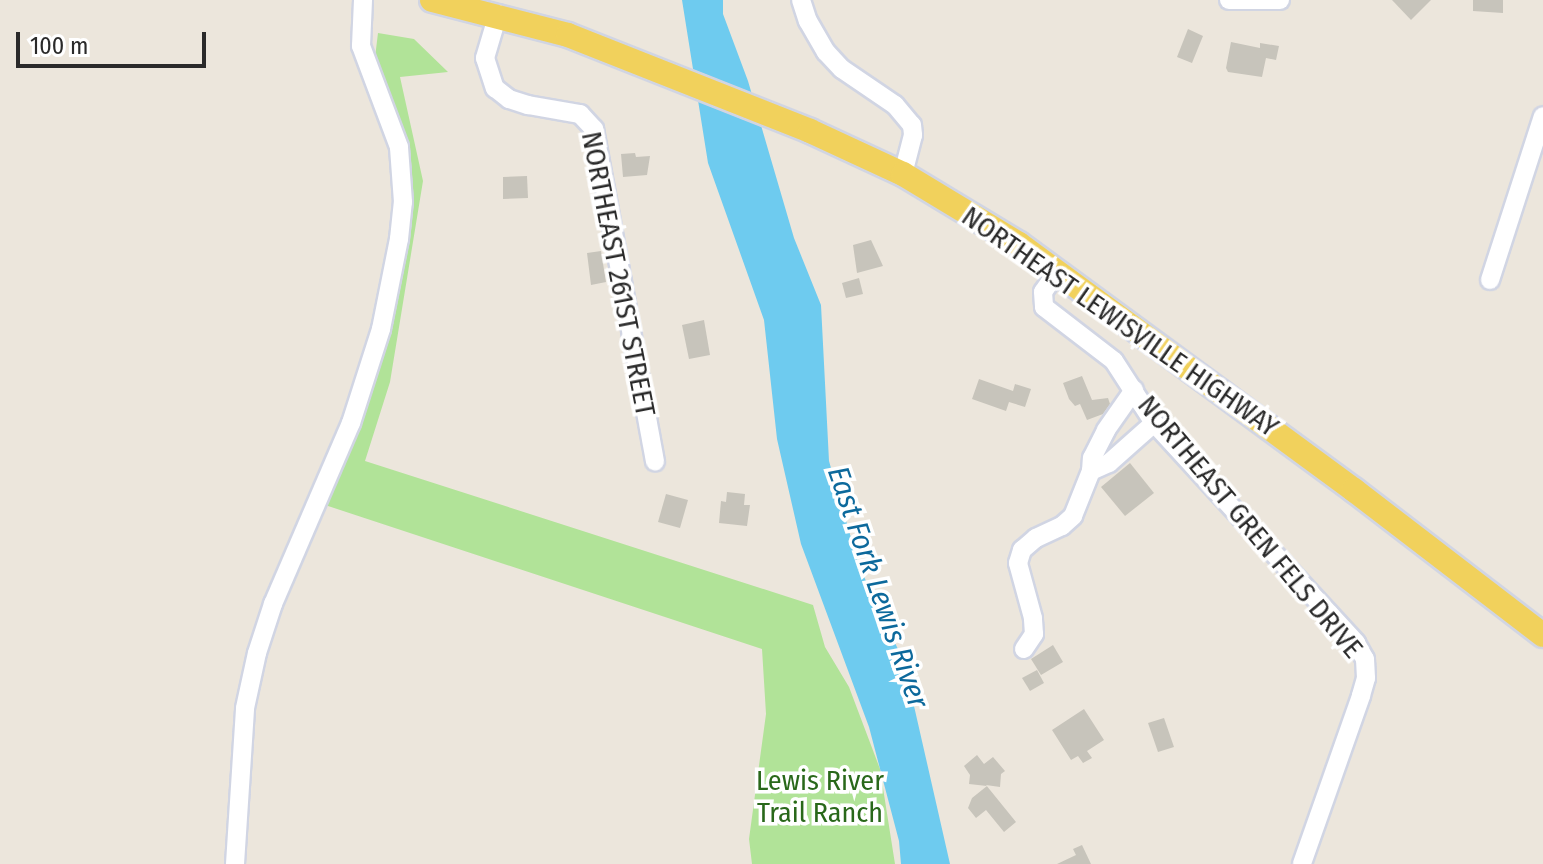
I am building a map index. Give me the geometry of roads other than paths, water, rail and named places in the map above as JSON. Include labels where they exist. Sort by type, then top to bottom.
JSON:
[{"type":"main road","name":"NORTHEAST LEWISVILLE HIGHWAY","points":[[432,0],[498,14],[568,35],[810,131],[903,174],[984,221],[1057,272],[1354,490],[1543,635]]},
{"type":"street","points":[[235,864],[244,719],[257,653],[273,604],[351,423],[381,329],[399,239],[403,202],[399,147],[361,46],[363,0]]},
{"type":"street","points":[[801,0],[808,21],[826,52],[842,69],[895,105],[912,125],[913,135],[903,174]]},
{"type":"street","points":[[1229,0],[1280,0]]},
{"type":"street","name":"NORTHEAST 261ST STREET","points":[[498,14],[485,58],[495,88],[509,99],[528,105],[580,114],[594,129],[655,461]]},
{"type":"street","points":[[1490,280],[1543,116]]},
{"type":"street","name":"NORTHEAST GREN FELS DRIVE","points":[[1057,272],[1043,292],[1044,307],[1114,361],[1154,423],[1356,643],[1365,659],[1366,678],[1361,696],[1302,864]]},
{"type":"street","points":[[1024,649],[1034,634],[1033,618],[1018,563],[1022,550],[1073,516],[1091,471],[1092,458],[1106,430],[1134,390]]},
{"type":"street","points":[[1091,471],[1109,463],[1154,423]]},
{"type":"water","points":[[682,0],[723,0],[723,14],[748,81],[794,238],[821,305],[829,461],[859,566],[904,662],[950,864],[901,864],[899,841],[869,727],[801,544],[777,439],[764,320],[708,163]]},
{"type":"water label","name":"East Fork Lewis River","points":[[878,587]]},
{"type":"park label","name":"Lewis River Trail Ranch","points":[[820,797]]}]
